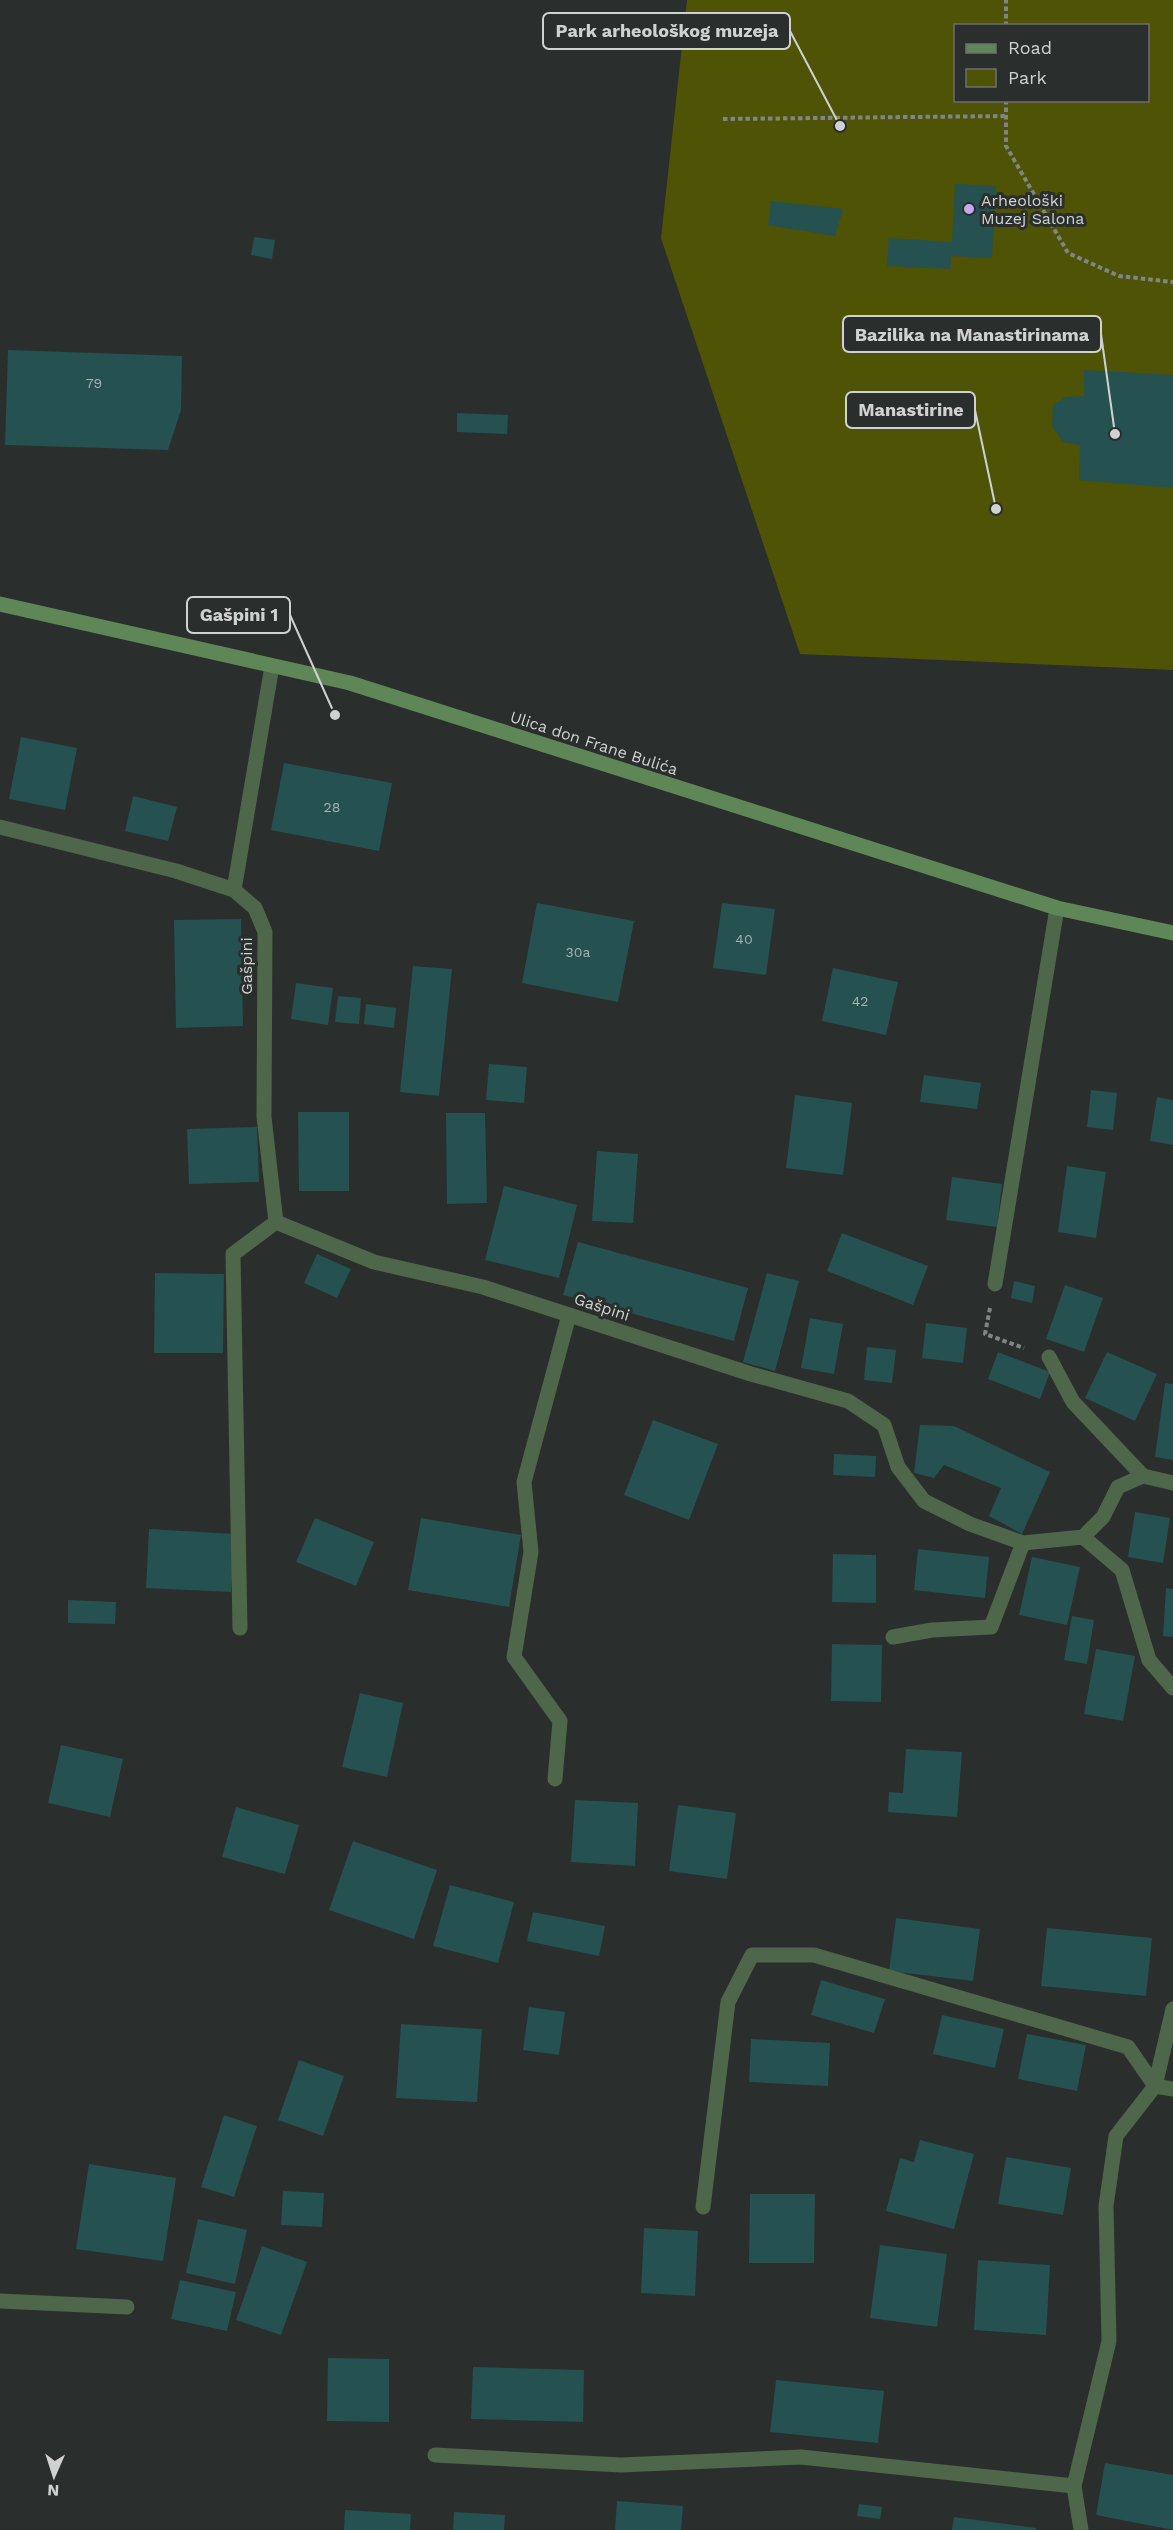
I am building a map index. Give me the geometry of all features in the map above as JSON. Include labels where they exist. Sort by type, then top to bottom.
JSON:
[{"type":"street","name":"Ulica don Frane Bulića","points":[[0,604],[350,683],[1057,908],[1173,933]]},
{"type":"street","points":[[234,890],[272,666]]},
{"type":"street","name":"Gašpini","points":[[0,827],[176,871],[234,890],[255,908],[265,932],[264,1117],[276,1222],[374,1262],[483,1287],[751,1374],[848,1401],[884,1425],[898,1467],[924,1501],[970,1524],[1023,1543],[1083,1537]]},
{"type":"street","points":[[994,1284],[1057,908]]},
{"type":"street","points":[[240,1628],[233,1254],[276,1222]]},
{"type":"street","points":[[555,1779],[560,1720],[514,1657],[531,1552],[524,1482],[569,1315]]},
{"type":"street","points":[[1049,1357],[1073,1402],[1143,1476],[1173,1483]]},
{"type":"street","points":[[1143,1476],[1118,1487],[1102,1517],[1083,1537],[1122,1570],[1149,1660],[1173,1688]]},
{"type":"street","points":[[893,1637],[932,1630],[991,1627],[1023,1543]]},
{"type":"street","points":[[704,2207],[728,2002],[752,1955],[814,1955],[1128,2047],[1155,2086],[1173,2089]]},
{"type":"street","points":[[1081,2530],[1074,2486],[1109,2341],[1106,2206],[1116,2136],[1155,2086],[1173,2008]]},
{"type":"street","points":[[0,2301],[127,2307]]},
{"type":"street","points":[[435,2455],[621,2465],[801,2457],[1074,2486]]},
{"type":"path","points":[[1006,0],[1006,24]]},
{"type":"path","points":[[1006,102],[1006,146],[1068,253],[1119,276],[1173,282]]},
{"type":"path","points":[[723,119],[1006,116]]},
{"type":"path","points":[[985,1334],[1049,1357]]},
{"type":"green space","points":[[687,0],[1173,0],[1173,670],[800,654],[661,238]]},
{"type":"building","points":[[955,184],[996,186],[992,258],[951,256],[950,269],[887,266],[889,238],[952,242]]},
{"type":"building","points":[[771,201],[843,209],[835,236],[768,225]]},
{"type":"building","points":[[254,237],[275,240],[272,259],[251,255]]},
{"type":"building","points":[[8,350],[182,356],[181,410],[168,450],[5,445]]},
{"type":"building","points":[[1084,370],[1173,375],[1173,488],[1079,480],[1080,445],[1063,442],[1052,426],[1053,405],[1066,397],[1084,396]]},
{"type":"building","points":[[457,413],[508,415],[507,434],[457,432]]},
{"type":"building","points":[[21,737],[77,748],[65,810],[9,799]]},
{"type":"building","points":[[284,763],[392,783],[379,851],[271,830]]},
{"type":"building","points":[[133,796],[177,807],[168,841],[125,831]]},
{"type":"building","points":[[537,903],[634,921],[618,1002],[522,983]]},
{"type":"building","points":[[722,903],[775,909],[766,975],[713,968]]},
{"type":"building","points":[[241,919],[243,1026],[176,1028],[174,920]]},
{"type":"building","points":[[413,966],[452,969],[439,1096],[400,1092]]},
{"type":"building","points":[[833,968],[898,982],[886,1035],[822,1021]]},
{"type":"building","points":[[296,983],[333,988],[328,1025],[291,1019]]},
{"type":"building","points":[[338,996],[361,998],[359,1024],[335,1022]]},
{"type":"building","points":[[366,1004],[396,1008],[394,1028],[364,1024]]},
{"type":"building","points":[[489,1064],[527,1067],[524,1103],[486,1100]]},
{"type":"building","points":[[924,1075],[981,1083],[977,1109],[920,1102]]},
{"type":"building","points":[[1091,1090],[1117,1093],[1113,1130],[1087,1127]]},
{"type":"building","points":[[795,1095],[852,1103],[843,1175],[786,1168]]},
{"type":"building","points":[[1157,1097],[1173,1100],[1173,1145],[1150,1141]]},
{"type":"building","points":[[298,1112],[349,1112],[349,1191],[299,1191]]},
{"type":"building","points":[[446,1113],[485,1113],[487,1203],[447,1204]]},
{"type":"building","points":[[257,1127],[259,1182],[189,1184],[187,1129]]},
{"type":"building","points":[[597,1151],[638,1154],[633,1223],[592,1221]]},
{"type":"building","points":[[1067,1166],[1106,1172],[1096,1238],[1058,1232]]},
{"type":"building","points":[[952,1177],[1002,1184],[997,1227],[946,1220]]},
{"type":"building","points":[[504,1186],[577,1205],[559,1278],[485,1260]]},
{"type":"building","points":[[842,1233],[928,1266],[913,1305],[827,1271]]},
{"type":"building","points":[[578,1242],[748,1288],[734,1341],[563,1295]]},
{"type":"building","points":[[317,1254],[351,1269],[337,1298],[304,1283]]},
{"type":"building","points":[[155,1273],[224,1274],[223,1353],[154,1353]]},
{"type":"building","points":[[767,1273],[799,1281],[775,1371],[743,1362]]},
{"type":"building","points":[[1014,1281],[1035,1286],[1032,1303],[1011,1298]]},
{"type":"building","points":[[1065,1285],[1103,1298],[1084,1352],[1046,1339]]},
{"type":"building","points":[[810,1318],[843,1324],[834,1374],[801,1368]]},
{"type":"building","points":[[926,1323],[967,1328],[963,1363],[922,1358]]},
{"type":"building","points":[[867,1347],[896,1350],[892,1383],[864,1380]]},
{"type":"building","points":[[998,1352],[1050,1372],[1040,1399],[988,1379]]},
{"type":"building","points":[[1107,1352],[1157,1374],[1135,1421],[1085,1398]]},
{"type":"building","points":[[1165,1383],[1173,1384],[1173,1460],[1155,1457]]},
{"type":"building","points":[[653,1420],[718,1444],[689,1520],[624,1495]]},
{"type":"building","points":[[920,1425],[954,1426],[1050,1472],[1022,1534],[989,1516],[1001,1488],[944,1465],[934,1478],[914,1473]]},
{"type":"building","points":[[834,1454],[876,1456],[875,1477],[833,1475]]},
{"type":"building","points":[[1135,1512],[1170,1518],[1163,1563],[1128,1557]]},
{"type":"building","points":[[315,1518],[374,1542],[356,1586],[296,1562]]},
{"type":"building","points":[[421,1518],[521,1535],[509,1607],[408,1590]]},
{"type":"building","points":[[149,1529],[234,1534],[231,1592],[146,1588]]},
{"type":"building","points":[[918,1549],[989,1557],[985,1598],[914,1590]]},
{"type":"building","points":[[833,1554],[876,1555],[876,1603],[832,1602]]},
{"type":"building","points":[[1032,1557],[1080,1567],[1067,1625],[1019,1615]]},
{"type":"building","points":[[1166,1588],[1173,1589],[1173,1637],[1163,1636]]},
{"type":"building","points":[[68,1600],[116,1602],[115,1624],[68,1623]]},
{"type":"building","points":[[1072,1616],[1094,1620],[1087,1664],[1064,1660]]},
{"type":"building","points":[[832,1644],[882,1645],[881,1702],[831,1701]]},
{"type":"building","points":[[1096,1649],[1135,1656],[1123,1721],[1084,1714]]},
{"type":"building","points":[[360,1693],[403,1703],[387,1777],[342,1767]]},
{"type":"building","points":[[61,1745],[123,1759],[110,1817],[48,1803]]},
{"type":"building","points":[[906,1749],[962,1752],[957,1817],[888,1812],[889,1792],[903,1793]]},
{"type":"building","points":[[575,1800],[638,1803],[635,1866],[571,1862]]},
{"type":"building","points":[[678,1805],[736,1813],[727,1879],[669,1871]]},
{"type":"building","points":[[236,1807],[299,1825],[285,1874],[222,1857]]},
{"type":"building","points":[[353,1841],[437,1870],[414,1939],[329,1910]]},
{"type":"building","points":[[450,1885],[514,1902],[498,1963],[433,1946]]},
{"type":"building","points":[[533,1912],[605,1926],[599,1956],[527,1941]]},
{"type":"building","points":[[896,1918],[980,1929],[973,1981],[889,1971]]},
{"type":"building","points":[[1047,1928],[1152,1938],[1146,1996],[1041,1986]]},
{"type":"building","points":[[821,1980],[885,1999],[874,2033],[811,2015]]},
{"type":"building","points":[[529,2007],[565,2012],[559,2055],[523,2050]]},
{"type":"building","points":[[942,2015],[1004,2029],[995,2068],[933,2054]]},
{"type":"building","points":[[401,2024],[482,2029],[477,2102],[396,2098]]},
{"type":"building","points":[[1027,2034],[1086,2045],[1077,2091],[1018,2079]]},
{"type":"building","points":[[751,2039],[830,2043],[828,2086],[749,2082]]},
{"type":"building","points":[[299,2060],[344,2076],[323,2136],[278,2120]]},
{"type":"building","points":[[224,2115],[257,2126],[234,2197],[201,2187]]},
{"type":"building","points":[[920,2140],[974,2154],[954,2229],[886,2211],[900,2158],[914,2162]]},
{"type":"building","points":[[1006,2157],[1071,2168],[1063,2215],[998,2204]]},
{"type":"building","points":[[89,2164],[176,2178],[163,2261],[76,2249]]},
{"type":"building","points":[[283,2191],[324,2193],[322,2227],[281,2225]]},
{"type":"building","points":[[750,2194],[815,2194],[814,2263],[749,2263]]},
{"type":"building","points":[[198,2219],[247,2230],[235,2284],[186,2273]]},
{"type":"building","points":[[644,2228],[698,2231],[695,2296],[641,2293]]},
{"type":"building","points":[[880,2245],[947,2254],[937,2327],[870,2318]]},
{"type":"building","points":[[262,2246],[307,2262],[281,2335],[236,2320]]},
{"type":"building","points":[[978,2260],[1050,2265],[1046,2335],[974,2330]]},
{"type":"building","points":[[180,2280],[236,2292],[227,2331],[171,2319]]},
{"type":"building","points":[[328,2358],[389,2359],[389,2422],[327,2421]]},
{"type":"building","points":[[473,2367],[584,2370],[583,2422],[471,2419]]},
{"type":"building","points":[[776,2380],[884,2391],[878,2443],[770,2432]]},
{"type":"building","points":[[1105,2463],[1173,2475],[1173,2530],[1096,2515]]},
{"type":"building","points":[[617,2501],[683,2506],[681,2530],[615,2530]]},
{"type":"building","points":[[859,2504],[882,2507],[880,2519],[857,2516]]},
{"type":"building","points":[[345,2510],[411,2514],[410,2530],[344,2530]]},
{"type":"building","points":[[454,2512],[505,2515],[504,2530],[453,2530]]},
{"type":"building","points":[[954,2517],[1036,2528],[1036,2530],[952,2530]]},
{"type":"place","name":"Park arheološkog muzeja","points":[[840,126]]},
{"type":"place","name":"Arheološki Muzej Salona","points":[[969,209]]},
{"type":"place","name":"Bazilika na Manastirinama","points":[[1115,434]]},
{"type":"place","name":"Manastirine","points":[[996,509]]},
{"type":"place","name":"Gašpini 1","points":[[335,715]]}]
